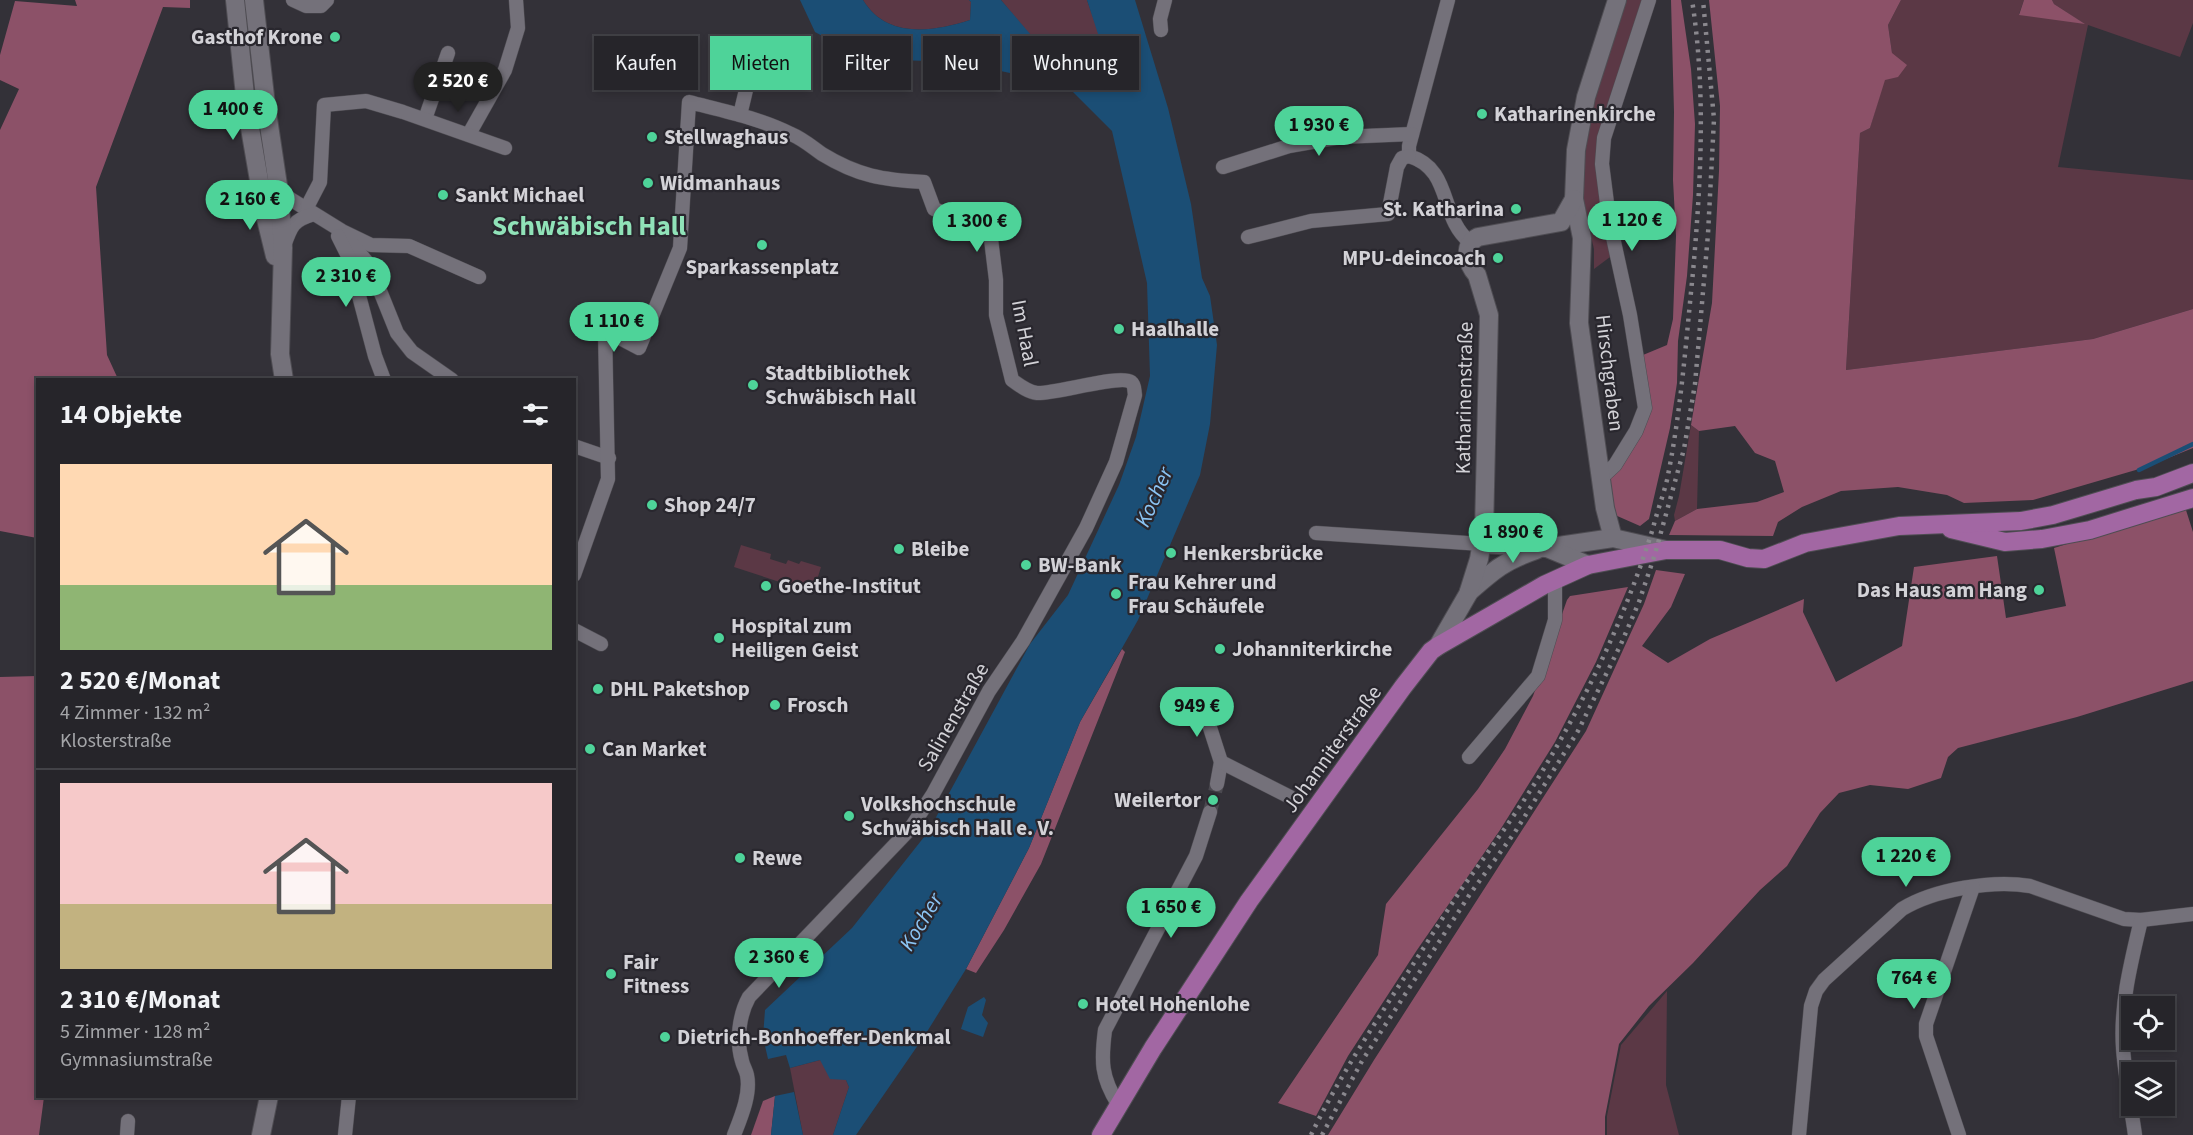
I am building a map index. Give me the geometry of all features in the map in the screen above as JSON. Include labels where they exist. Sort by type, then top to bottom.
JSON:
[{"type":"main road","name":"Johanniterstraße","points":[[1101,1135],[1118,1104],[1249,901],[1403,687],[1431,651],[1438,646],[1556,579],[1588,565],[1666,550],[1720,550],[1748,558],[1764,559],[1825,538],[1899,526],[2021,521],[2053,515],[2136,490],[2156,487],[2193,473]]},
{"type":"main road","points":[[1929,524],[2005,542],[2042,539],[2090,530],[2193,498]]},
{"type":"street","points":[[235,0],[246,105],[256,170],[281,284]]},
{"type":"street","points":[[254,0],[279,192],[283,248],[280,354],[284,378]]},
{"type":"street","points":[[294,0],[306,6],[321,6],[327,0]]},
{"type":"street","points":[[469,134],[506,70],[518,28],[516,0]]},
{"type":"street","points":[[1161,30],[1160,20],[1165,0]]},
{"type":"street","points":[[1248,237],[1311,221],[1388,213],[1397,167],[1402,158],[1409,156],[1412,134],[1448,0]]},
{"type":"street","name":"Hirschgraben","points":[[1613,538],[1605,508],[1579,323],[1582,238],[1574,199],[1576,150],[1586,97],[1617,0]]},
{"type":"street","name":"Hirschgraben","points":[[1601,478],[1615,465],[1636,430],[1645,408],[1632,326],[1609,219],[1602,164],[1604,138],[1649,0]]},
{"type":"street","points":[[425,119],[448,53]]},
{"type":"street","points":[[576,569],[608,479],[604,330],[639,348],[680,248],[689,102],[740,115],[746,90]]},
{"type":"street","points":[[283,248],[288,232],[295,222],[310,212],[320,182],[324,105],[366,101],[425,119],[505,148]]},
{"type":"street","name":"Im Haal","points":[[740,115],[791,134],[820,153],[859,173],[887,180],[924,182],[934,209],[990,231],[996,280],[996,315],[1012,380],[1020,386],[1036,393],[1080,388],[1120,379],[1131,382]]},
{"type":"street","points":[[1223,167],[1297,144],[1341,137],[1412,134]]},
{"type":"street","name":"Katharinenstraße","points":[[1409,156],[1428,164],[1441,185],[1451,214],[1465,238],[1470,242],[1467,254],[1477,275],[1490,315],[1482,544],[1468,594],[1438,646]]},
{"type":"street","points":[[256,170],[279,192],[337,229],[371,246],[409,246],[479,277]]},
{"type":"street","points":[[1561,222],[1574,199]]},
{"type":"street","points":[[1470,242],[1478,237],[1561,222],[1582,238]]},
{"type":"street","points":[[337,229],[349,258],[375,356],[383,378]]},
{"type":"street","points":[[337,229],[370,266],[397,333],[412,352],[449,378]]},
{"type":"street","name":"Salinenstraße","points":[[734,1135],[747,1094],[747,1075],[741,1060],[739,1038],[741,1010],[749,997],[910,829],[933,794],[989,691],[1023,641],[1086,528],[1116,462],[1135,394],[1131,382]]},
{"type":"street","points":[[576,447],[609,458]]},
{"type":"street","points":[[1316,534],[1545,548],[1613,538],[1666,550]]},
{"type":"street","points":[[1545,548],[1588,565]]},
{"type":"street","name":"Katharinenstraße","points":[[1468,594],[1496,568],[1519,556],[1545,548]]},
{"type":"street","points":[[1469,757],[1538,676],[1555,620],[1556,579]]},
{"type":"street","points":[[576,631],[601,644]]},
{"type":"street","points":[[1203,706],[1221,762],[1217,784]]},
{"type":"street","points":[[1221,762],[1290,797]]},
{"type":"street","points":[[1118,1104],[1106,1085],[1101,1058],[1106,1030],[1196,856],[1210,812]]},
{"type":"street","points":[[1799,1135],[1811,1006],[1816,991],[1824,980],[1902,909],[1925,898],[1974,887],[2016,884],[2030,886],[2108,915],[2141,920],[2193,914]]},
{"type":"street","points":[[1959,1135],[1926,1036],[1926,1024],[1974,887]]},
{"type":"street","points":[[2135,1135],[2123,1049],[2123,1015],[2129,971],[2141,920]]},
{"type":"street","points":[[261,1135],[269,1098]]},
{"type":"street","points":[[345,1135],[350,1098]]},
{"type":"street","points":[[127,1135],[128,1121]]},
{"type":"shaded area","points":[[75,0],[190,0],[190,8],[163,7],[96,187],[107,355],[118,378],[36,378],[36,538],[0,531],[0,130],[19,89],[0,80],[0,55],[15,1],[77,6]]},
{"type":"shaded area","points":[[863,0],[969,0],[971,2],[970,20],[926,29],[897,27],[873,13]]},
{"type":"shaded area","points":[[1001,0],[1087,0],[1099,34],[1030,35]]},
{"type":"shaded area","points":[[1624,0],[1643,0],[1603,118],[1599,140],[1604,220],[1610,257],[1594,269],[1594,249],[1580,191],[1580,163],[1594,91]]},
{"type":"shaded area","points":[[1671,0],[1681,0],[1691,69],[1695,124],[1693,195],[1687,276],[1678,341],[1677,383],[1670,428],[1649,519],[1640,526],[1615,515],[1606,482],[1641,428],[1643,355],[1667,345],[1673,319],[1676,236],[1673,180]]},
{"type":"shaded area","points":[[1709,0],[1901,0],[1888,25],[1892,53],[1907,65],[1898,77],[1885,80],[1870,128],[1860,133],[1846,370],[2093,339],[2193,309],[2193,448],[2146,467],[2033,500],[1964,503],[1947,495],[1898,487],[1841,491],[1802,507],[1778,522],[1773,536],[1669,535],[1675,521],[1697,509],[1757,502],[1784,492],[1775,461],[1755,453],[1735,426],[1699,431],[1691,425],[1712,303],[1719,171],[1720,106]]},
{"type":"shaded area","points":[[1901,0],[2024,0],[2019,14],[2083,23],[2054,4],[2052,0],[2193,0],[2193,23],[2180,57],[2088,25],[2058,167],[2193,180],[2193,309],[2093,339],[1846,370],[1860,133],[1870,128],[1892,53],[1888,25]]},
{"type":"shaded area","points":[[2024,0],[2052,0],[2054,4],[2085,24],[2019,15]]},
{"type":"shaded area","points":[[1691,425],[1699,431],[1697,509],[1675,521],[1674,515]]},
{"type":"shaded area","points":[[2185,507],[2193,532],[2193,681],[2077,717],[1958,748],[1948,757],[1941,778],[1908,789],[1870,785],[1839,793],[1820,813],[1787,866],[1760,890],[1693,963],[1649,1006],[1619,1044],[1605,1117],[1605,1135],[1328,1135],[1586,731],[1644,604],[1656,570],[1685,574],[1671,607],[1642,646],[1668,663],[1710,639],[1804,599],[1803,612],[1836,682],[1902,646],[1914,567],[1997,556],[2006,618],[2066,606],[2054,548]]},
{"type":"shaded area","points":[[741,545],[771,554],[770,559],[786,564],[788,560],[799,564],[801,561],[821,567],[813,593],[734,567]]},
{"type":"shaded area","points":[[1628,587],[1596,662],[1555,742],[1500,830],[1417,950],[1348,1056],[1316,1116],[1278,1103],[1378,955],[1386,904],[1478,789],[1505,749],[1533,696],[1567,600],[1570,596]]},
{"type":"shaded area","points":[[1122,649],[1125,652],[1041,864],[1004,930],[976,973],[966,969],[1029,848],[1080,722]]},
{"type":"shaded area","points":[[36,676],[36,1098],[44,1098],[39,1135],[0,1135],[0,677]]},
{"type":"shaded area","points":[[1667,991],[1666,1085],[1679,1135],[1607,1135],[1607,1116],[1621,1045]]},
{"type":"shaded area","points":[[820,1060],[846,1080],[849,1087],[833,1135],[803,1135],[790,1068]]},
{"type":"shaded area","points":[[775,1096],[771,1135],[751,1135],[763,1101]]},
{"type":"water","name":"Kocher","points":[[800,0],[863,0],[873,13],[897,27],[926,29],[970,20],[971,2],[969,0],[1001,0],[1031,35],[1098,34],[1087,0],[1135,0],[1168,108],[1191,204],[1202,278],[1210,296],[1217,345],[1210,424],[1200,475],[1138,620],[1080,722],[1029,848],[966,969],[925,1035],[856,1135],[833,1135],[849,1087],[846,1080],[830,1079],[820,1060],[790,1068],[786,1055],[768,1059],[763,1037],[765,1010],[852,928],[928,832],[1030,644],[1068,595],[1119,485],[1136,437],[1150,376],[1147,283],[1112,131],[1071,90],[1139,90],[1139,36],[1012,36],[1012,73],[1000,71],[1000,36],[923,36],[923,61],[911,60],[911,36],[823,36],[815,32]]},
{"type":"water","points":[[984,997],[986,1000],[982,1015],[988,1023],[983,1037],[961,1029],[968,1007]]},
{"type":"water","points":[[794,1092],[803,1135],[771,1135],[775,1096]]},
{"type":"waterway","points":[[2139,470],[2193,444]]},
{"type":"tunnel","points":[[1210,812],[1217,784]]},
{"type":"railway","points":[[1311,1135],[1366,1037],[1455,899],[1505,829],[1560,741],[1606,652],[1643,560],[1672,454],[1683,376],[1693,272],[1701,102],[1692,0]]},
{"type":"railway","points":[[1322,1135],[1362,1061],[1470,894],[1515,832],[1578,731],[1639,602],[1655,554],[1684,449],[1695,384],[1708,234],[1714,119],[1703,0]]},
{"type":"place","name":"Gasthof Krone","points":[[335,37]]},
{"type":"place","name":"Katharinenkirche","points":[[1482,114]]},
{"type":"place","name":"Stellwaghaus","points":[[652,137]]},
{"type":"place","name":"Widmanhaus","points":[[648,183]]},
{"type":"place","name":"Sankt Michael","points":[[443,195]]},
{"type":"place","name":"St. Katharina","points":[[1516,209]]},
{"type":"place","name":"Sparkassenplatz","points":[[762,245]]},
{"type":"place","name":"MPU-deincoach","points":[[1498,258]]},
{"type":"place","name":"Haalhalle","points":[[1119,329]]},
{"type":"place","name":"Stadtbibliothek Schwäbisch Hall","points":[[753,385]]},
{"type":"place","name":"Shop 24/7","points":[[652,505]]},
{"type":"place","name":"Bleibe","points":[[899,549]]},
{"type":"place","name":"Henkersbrücke","points":[[1171,553]]},
{"type":"place","name":"BW-Bank","points":[[1026,565]]},
{"type":"place","name":"Goethe-Institut","points":[[766,586]]},
{"type":"place","name":"Das Haus am Hang","points":[[2039,590]]},
{"type":"place","name":"Frau Kehrer und Frau Schäufele","points":[[1116,594]]},
{"type":"place","name":"Hospital zum Heiligen Geist","points":[[719,638]]},
{"type":"place","name":"Johanniterkirche","points":[[1220,649]]},
{"type":"place","name":"DHL Paketshop","points":[[598,689]]},
{"type":"place","name":"Frosch","points":[[775,705]]},
{"type":"place","name":"Can Market","points":[[590,749]]},
{"type":"place","name":"Weilertor","points":[[1213,800]]},
{"type":"place","name":"Volkshochschule Schwäbisch Hall e. V.","points":[[849,816]]},
{"type":"place","name":"Rewe","points":[[740,858]]},
{"type":"place","name":"Fair Fitness","points":[[611,974]]},
{"type":"place","name":"Hotel Hohenlohe","points":[[1083,1004]]},
{"type":"place","name":"Dietrich-Bonhoeffer-Denkmal","points":[[665,1037]]},
{"type":"district","name":"Schwäbisch Hall","points":[[589,226]]}]
